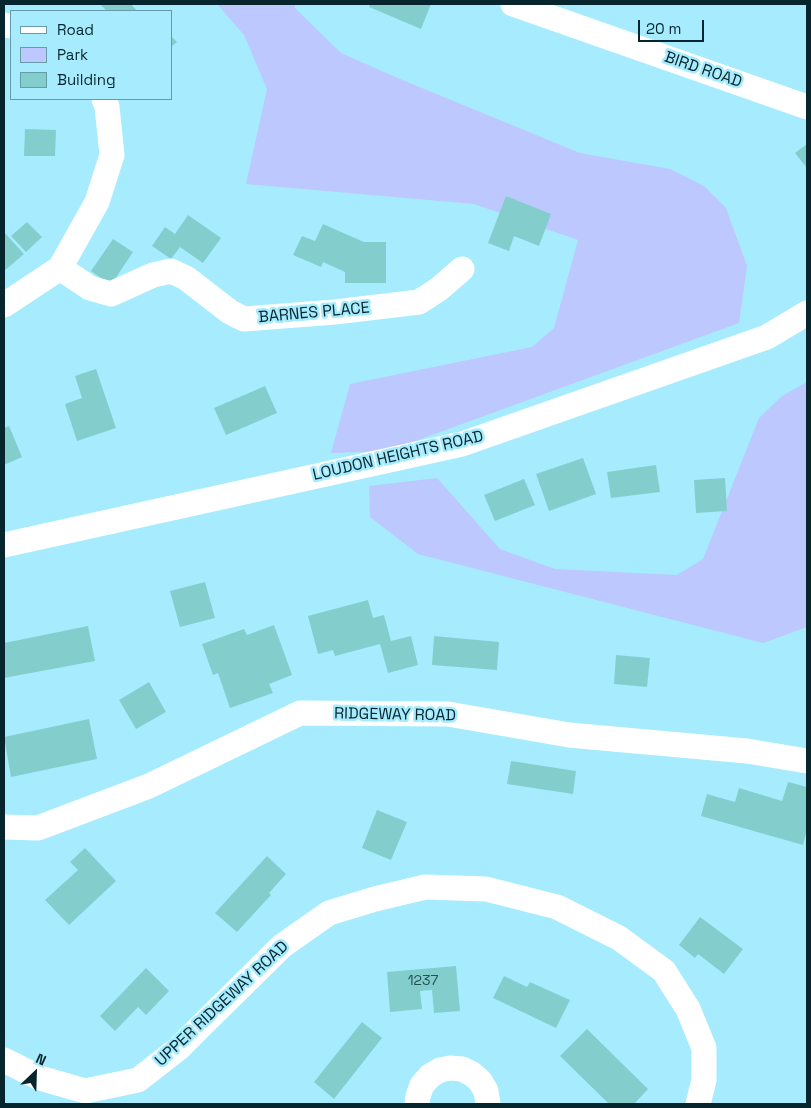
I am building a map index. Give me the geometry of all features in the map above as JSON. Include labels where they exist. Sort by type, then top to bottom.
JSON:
[{"type":"street","name":"BIRD ROAD","points":[[513,4],[807,107]]},
{"type":"street","points":[[4,305],[60,268],[97,202],[112,155],[107,107],[104,100]]},
{"type":"street","name":"BARNES PLACE","points":[[60,268],[90,288],[111,294],[153,275],[172,272],[186,278],[230,312],[244,319],[335,312],[419,302],[439,289],[462,269]]},
{"type":"street","name":"LOUDON HEIGHTS ROAD","points":[[4,545],[462,444],[767,337],[807,313]]},
{"type":"street","name":"RIDGEWAY ROAD","points":[[4,827],[38,828],[140,790],[300,713],[448,714],[569,735],[747,751],[807,761]]},
{"type":"street","name":"UPPER RIDGEWAY ROAD","points":[[4,1060],[40,1078],[85,1091],[138,1080],[179,1048],[282,946],[329,913],[425,887],[486,889],[557,907],[619,938],[664,971],[688,1008],[704,1048],[704,1080],[698,1104]]},
{"type":"street","points":[[417,1104],[422,1085],[430,1076],[440,1070],[450,1068],[462,1069],[480,1081],[486,1091],[488,1104]]},
{"type":"green space","points":[[217,4],[295,4],[295,8],[341,53],[580,153],[670,169],[704,186],[726,208],[747,266],[739,323],[388,451],[331,453],[350,384],[532,347],[554,328],[578,240],[474,204],[246,184],[267,89],[244,35]]},
{"type":"green space","points":[[807,382],[807,627],[763,643],[418,554],[370,517],[369,486],[437,478],[500,549],[555,569],[677,575],[703,559],[759,418],[782,396]]},
{"type":"building","points":[[131,4],[136,10],[106,10],[101,5]]},
{"type":"building","points":[[370,4],[431,4],[421,29],[369,7]]},
{"type":"building","points":[[172,37],[177,42],[172,46]]},
{"type":"building","points":[[25,129],[56,130],[55,156],[24,156]]},
{"type":"building","points":[[807,144],[807,168],[795,153]]},
{"type":"building","points":[[506,196],[551,214],[539,246],[514,236],[509,251],[488,243]]},
{"type":"building","points":[[188,215],[221,238],[203,263],[180,247],[171,259],[152,246],[165,227],[175,234]]},
{"type":"building","points":[[27,222],[42,237],[26,252],[11,236]]},
{"type":"building","points":[[323,224],[364,242],[386,242],[386,283],[345,283],[345,272],[323,262],[321,267],[293,255],[302,236],[315,241]]},
{"type":"building","points":[[4,232],[24,254],[4,271]]},
{"type":"building","points":[[113,239],[133,252],[111,285],[91,271]]},
{"type":"building","points":[[96,369],[116,428],[77,441],[65,404],[82,398],[75,376]]},
{"type":"building","points":[[265,386],[277,413],[226,435],[214,408]]},
{"type":"building","points":[[9,426],[22,457],[4,465],[4,428]]},
{"type":"building","points":[[583,458],[596,494],[549,511],[536,474]]},
{"type":"building","points":[[656,465],[660,492],[611,498],[607,472]]},
{"type":"building","points":[[725,478],[727,511],[696,513],[694,480]]},
{"type":"building","points":[[524,479],[535,505],[495,521],[484,495]]},
{"type":"building","points":[[205,582],[215,618],[180,627],[170,591]]},
{"type":"building","points":[[368,600],[373,618],[384,615],[391,641],[411,636],[418,665],[388,673],[380,644],[335,656],[333,650],[318,654],[308,616]]},
{"type":"building","points":[[274,625],[292,675],[269,684],[273,693],[230,708],[218,673],[213,675],[202,644],[244,629],[247,635]]},
{"type":"building","points":[[88,626],[95,661],[4,678],[4,643]]},
{"type":"building","points":[[434,636],[499,642],[497,670],[432,665]]},
{"type":"building","points":[[616,655],[650,658],[647,687],[614,684]]},
{"type":"building","points":[[149,682],[166,712],[136,729],[119,700]]},
{"type":"building","points":[[89,719],[97,759],[11,777],[4,737]]},
{"type":"building","points":[[511,761],[576,771],[573,794],[507,784]]},
{"type":"building","points":[[788,782],[807,787],[807,829],[803,845],[701,816],[707,794],[735,802],[739,788],[782,801]]},
{"type":"building","points":[[377,810],[407,822],[391,860],[362,848]]},
{"type":"building","points":[[85,848],[116,881],[69,925],[45,900],[78,870],[70,862]]},
{"type":"building","points":[[267,856],[286,874],[269,893],[271,895],[237,932],[215,913]]},
{"type":"building","points":[[700,917],[743,949],[724,974],[698,954],[695,958],[679,945]]},
{"type":"building","points":[[456,966],[460,1011],[434,1013],[432,990],[420,991],[422,1009],[390,1012],[387,972]]},
{"type":"building","points":[[146,968],[169,991],[146,1015],[138,1007],[115,1031],[100,1016]]},
{"type":"building","points":[[504,976],[527,987],[530,982],[570,1000],[556,1028],[493,998]]},
{"type":"building","points":[[362,1022],[382,1038],[334,1099],[314,1082]]},
{"type":"building","points":[[587,1029],[648,1089],[634,1104],[609,1104],[560,1056]]}]
